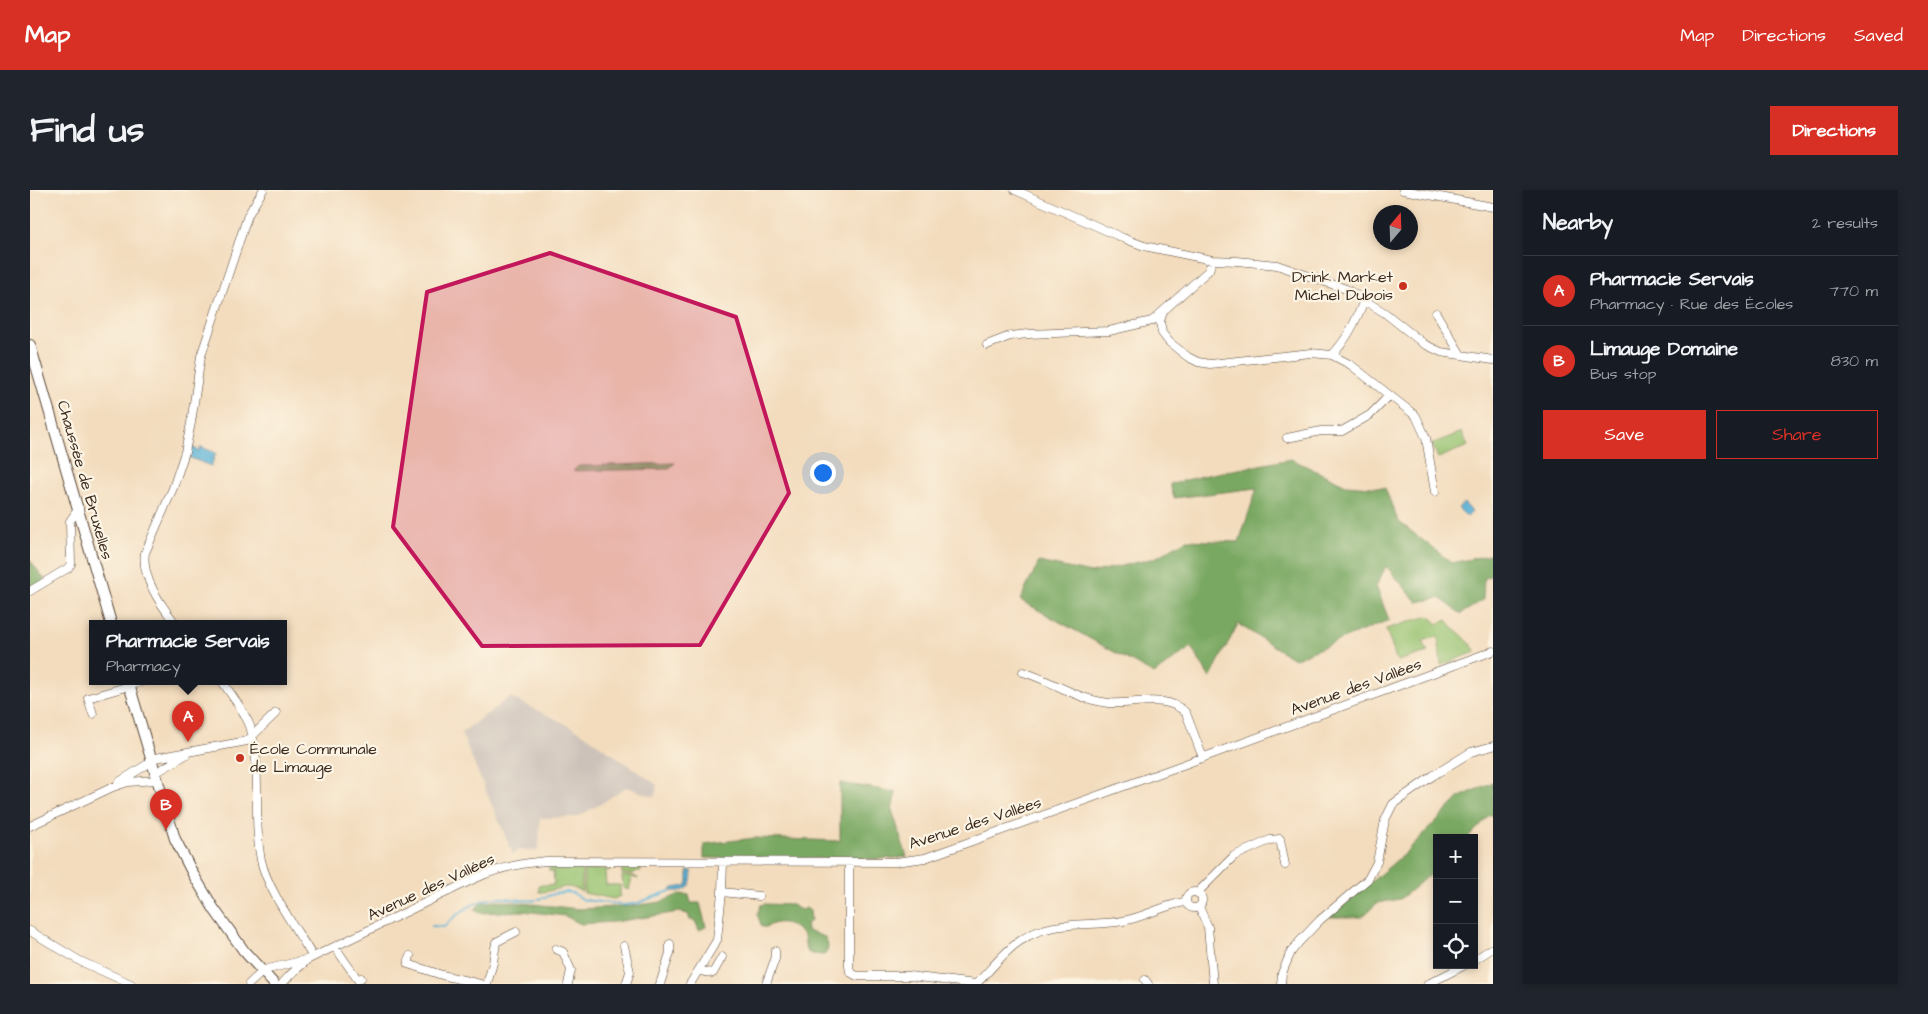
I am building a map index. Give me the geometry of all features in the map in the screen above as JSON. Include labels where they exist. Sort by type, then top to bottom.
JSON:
[{"type":"main road","name":"Chaussée de Bruxelles","points":[[30,345],[110,620]]},
{"type":"main road","points":[[129,685],[155,777],[175,839],[192,874],[214,909],[261,971],[274,984]]},
{"type":"street","points":[[173,620],[161,606],[143,561],[173,488],[185,452],[201,356],[248,214],[262,190]]},
{"type":"street","points":[[1015,190],[1144,246],[1212,260],[1237,260],[1277,265],[1346,289],[1385,313],[1424,344],[1442,352],[1493,360]]},
{"type":"street","points":[[1403,190],[1493,207]]},
{"type":"street","points":[[987,344],[1010,336],[1109,330],[1152,321],[1209,270],[1212,260]]},
{"type":"street","points":[[1332,355],[1353,325],[1364,300]]},
{"type":"street","points":[[1163,312],[1160,321],[1162,333],[1169,342],[1188,357],[1198,362],[1210,364],[1311,353],[1332,355],[1351,365],[1416,416],[1426,438],[1435,492]]},
{"type":"street","points":[[1436,314],[1461,355]]},
{"type":"street","points":[[1287,438],[1321,432],[1342,431],[1370,415],[1389,396]]},
{"type":"street","points":[[30,591],[68,568],[71,564],[70,520],[79,508]]},
{"type":"street","name":"Avenue des Vallées","points":[[261,971],[311,958],[476,878],[520,863],[546,861],[896,862],[925,858],[1493,651]]},
{"type":"street","points":[[1023,672],[1041,678],[1075,695],[1095,701],[1111,703],[1170,703],[1181,708],[1186,713],[1203,758]]},
{"type":"street","points":[[93,714],[88,698],[126,685]]},
{"type":"street","points":[[225,685],[237,702],[249,725],[252,736],[261,861],[281,904],[311,958]]},
{"type":"street","points":[[113,787],[150,760],[247,741],[276,714]]},
{"type":"street","points":[[1281,984],[1282,973],[1291,952],[1300,941],[1320,920],[1368,879],[1377,862],[1384,820],[1392,804],[1471,752],[1493,746]]},
{"type":"street","points":[[30,826],[113,787],[155,777],[190,752]]},
{"type":"street","points":[[1197,893],[1234,856],[1270,840],[1280,840],[1285,865]]},
{"type":"street","points":[[690,984],[717,940],[723,862]]},
{"type":"street","points":[[849,862],[849,966],[850,972],[857,976],[909,976],[976,984],[1007,951],[1020,940],[1036,931],[1052,926],[1123,921],[1185,902]]},
{"type":"street","points":[[722,892],[759,896]]},
{"type":"street","points":[[1185,902],[1188,894],[1191,892],[1197,893],[1202,900],[1199,907],[1208,927],[1212,984]]},
{"type":"street","points":[[1185,902],[1190,908],[1199,907]]},
{"type":"street","points":[[30,931],[80,961],[131,984]]},
{"type":"street","points":[[487,984],[493,962],[492,942],[516,932]]},
{"type":"street","points":[[660,984],[670,954],[670,944]]},
{"type":"street","points":[[624,946],[630,972],[626,984]]},
{"type":"street","points":[[335,947],[358,980],[361,978]]},
{"type":"street","points":[[1478,957],[1493,948]]},
{"type":"street","points":[[556,949],[564,952],[571,970],[568,984]]},
{"type":"street","points":[[766,984],[775,959],[775,951]]},
{"type":"street","points":[[410,956],[408,964],[480,984]]},
{"type":"street","points":[[698,971],[713,973],[722,957]]},
{"type":"street","name":"Avenue des Vallées","points":[[282,984],[311,958]]},
{"type":"street","points":[[1428,984],[1457,969]]},
{"type":"street","points":[[249,984],[261,971]]},
{"type":"street","points":[[439,984],[442,974]]},
{"type":"highlighted area","points":[[550,253],[736,317],[789,493],[700,645],[482,646],[393,527],[427,292]]},
{"type":"shaded area","points":[[510,697],[578,730],[657,785],[655,797],[626,787],[577,817],[540,818],[539,850],[519,850],[513,854],[461,733]]},
{"type":"green space","points":[[1462,432],[1468,446],[1438,458],[1432,444]]},
{"type":"green space","points":[[1291,459],[1346,485],[1385,488],[1398,521],[1452,563],[1493,554],[1493,575],[1484,578],[1483,600],[1461,614],[1440,598],[1417,602],[1386,566],[1376,586],[1389,620],[1294,659],[1238,624],[1210,678],[1191,647],[1154,674],[1020,600],[1039,562],[1091,573],[1155,558],[1186,540],[1239,542],[1257,488],[1174,498],[1170,484]]},
{"type":"green space","points":[[675,463],[669,469],[573,471],[578,466]]},
{"type":"green space","points":[[30,560],[45,580],[30,589]]},
{"type":"green space","points":[[1429,616],[1438,624],[1447,620],[1470,643],[1476,652],[1441,665],[1438,636],[1423,641],[1428,652],[1397,661],[1386,629]]},
{"type":"green space","points":[[1493,782],[1493,815],[1490,815],[1472,834],[1433,834],[1433,872],[1400,899],[1377,903],[1362,917],[1330,917],[1404,854],[1460,797]]},
{"type":"green space","points":[[840,783],[896,792],[892,810],[907,857],[879,859],[704,858],[704,844],[755,838],[840,841]]},
{"type":"green space","points":[[549,867],[582,870],[582,892],[565,887],[539,892],[539,885],[554,885],[553,871],[549,871]]},
{"type":"green space","points":[[622,867],[641,867],[641,871],[633,874],[622,874]]},
{"type":"green space","points":[[610,869],[605,871],[606,885],[620,885],[620,896],[614,899],[584,893],[584,870]]},
{"type":"green space","points":[[622,876],[633,876],[638,879],[632,877],[629,890],[623,888]]},
{"type":"green space","points":[[680,894],[689,895],[691,903],[700,903],[706,927],[699,930],[695,921],[690,920],[688,914],[679,912],[614,922],[581,924],[565,916],[523,911],[480,913],[475,910],[481,902],[503,901],[580,909],[632,906],[661,902]]},
{"type":"green space","points":[[761,905],[792,905],[801,910],[806,908],[810,911],[811,921],[806,924],[807,931],[825,937],[828,946],[826,953],[824,955],[811,954],[806,951],[804,936],[796,928],[787,924],[777,923],[762,927],[757,914]]},
{"type":"water","points":[[192,447],[199,451],[201,447],[216,453],[211,466],[188,457]]},
{"type":"water","points":[[1464,503],[1472,512],[1467,517],[1458,508]]},
{"type":"water","points":[[688,870],[692,871],[688,888],[681,891],[670,891],[673,888],[686,886]]},
{"type":"waterway","points":[[539,899],[566,892],[573,893],[584,900],[625,905],[638,903],[670,891]]},
{"type":"waterway","points":[[432,926],[444,927],[464,910],[488,899],[536,900]]},
{"type":"place","name":"Drink Market Michel Dubois","points":[[1403,286]]},
{"type":"place","name":"Pharmacie Servais","points":[[188,742]]},
{"type":"place","name":"École Communale de Limauge","points":[[240,758]]},
{"type":"place","name":"Limauge Domaine","points":[[166,830]]}]
